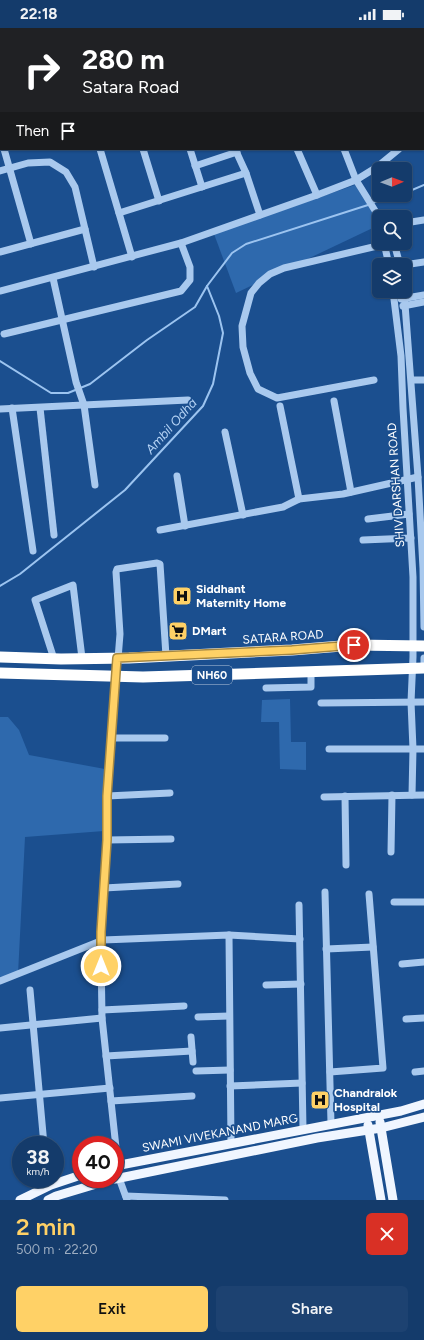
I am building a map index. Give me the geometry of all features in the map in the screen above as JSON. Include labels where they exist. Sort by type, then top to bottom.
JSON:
[{"type":"highway","name":"SATARA ROAD","points":[[0,656],[54,659],[117,658],[292,650],[354,645],[424,646]]},
{"type":"highway","name":"NH60","points":[[0,673],[116,676],[208,675],[424,668]]},
{"type":"main road","name":"SWAMI VIVEKANAND MARG","points":[[124,1164],[331,1123],[367,1118],[424,1104]]},
{"type":"main road","points":[[378,1115],[393,1200]]},
{"type":"main road","name":"SWAMI VIVEKANAND MARG","points":[[124,1176],[324,1137],[381,1128],[424,1117]]},
{"type":"main road","points":[[367,1118],[381,1200]]},
{"type":"main road","points":[[20,1200],[40,1188]]},
{"type":"main road","name":"SWAMI VIVEKANAND MARG","points":[[48,1200],[82,1188]]},
{"type":"street","points":[[4,150],[31,244]]},
{"type":"street","points":[[102,150],[132,257]]},
{"type":"street","points":[[143,150],[159,200]]},
{"type":"street","points":[[190,150],[202,187]]},
{"type":"street","points":[[298,150],[317,196]]},
{"type":"street","points":[[344,150],[356,180],[375,210]]},
{"type":"street","points":[[195,166],[236,151],[246,173],[260,215]]},
{"type":"street","points":[[0,291],[182,243],[317,196],[356,180],[376,167],[391,152]]},
{"type":"street","points":[[0,171],[28,163],[50,162],[66,172],[75,187],[94,267]]},
{"type":"street","points":[[119,213],[246,173]]},
{"type":"street","points":[[412,222],[424,220]]},
{"type":"street","points":[[0,252],[86,229]]},
{"type":"street","points":[[4,334],[181,291],[190,280],[190,267],[182,243]]},
{"type":"street","points":[[372,247],[284,268],[270,274],[250,293],[242,326],[243,347],[250,373],[258,389],[276,398],[374,380]]},
{"type":"street","points":[[412,264],[424,262]]},
{"type":"street","points":[[53,278],[76,382],[84,405],[95,485]]},
{"type":"street","points":[[412,297],[424,295]]},
{"type":"street","name":"SHIV DARSHAN ROAD","points":[[394,298],[402,380],[413,577],[411,702],[413,749],[412,795]]},
{"type":"street","points":[[395,303],[405,298],[424,302]]},
{"type":"street","name":"SHIV DARSHAN ROAD","points":[[405,298],[418,477],[423,568],[424,627]]},
{"type":"street","points":[[412,380],[424,380]]},
{"type":"street","points":[[0,409],[188,400]]},
{"type":"street","points":[[334,401],[351,492]]},
{"type":"street","points":[[280,406],[299,499]]},
{"type":"street","points":[[12,408],[33,551]]},
{"type":"street","points":[[40,408],[54,535]]},
{"type":"street","points":[[225,432],[244,515]]},
{"type":"street","points":[[177,476],[185,526]]},
{"type":"street","points":[[160,530],[283,507],[299,499],[343,494],[418,477]]},
{"type":"street","points":[[368,519],[409,514]]},
{"type":"street","points":[[363,540],[411,538]]},
{"type":"street","points":[[114,1136],[102,1014],[101,932],[107,840],[107,796],[120,634],[116,570],[118,568],[157,563],[160,566],[166,656]]},
{"type":"street","points":[[54,659],[35,600],[73,585],[82,658]]},
{"type":"street","points":[[424,658],[424,668]]},
{"type":"street","points":[[266,688],[311,687],[311,671]]},
{"type":"street","points":[[321,702],[424,702]]},
{"type":"street","points":[[111,738],[165,738]]},
{"type":"street","points":[[329,749],[424,749]]},
{"type":"street","points":[[107,796],[170,793]]},
{"type":"street","points":[[391,852],[392,795]]},
{"type":"street","points":[[324,797],[424,795]]},
{"type":"street","points":[[346,796],[346,865]]},
{"type":"street","points":[[107,840],[171,839]]},
{"type":"street","points":[[104,888],[178,884]]},
{"type":"street","points":[[325,892],[331,1123]]},
{"type":"street","points":[[330,1072],[383,1068],[369,894]]},
{"type":"street","points":[[394,902],[424,902]]},
{"type":"street","points":[[299,905],[303,1129]]},
{"type":"street","points":[[0,981],[103,940],[229,935],[300,939]]},
{"type":"street","points":[[229,935],[231,1143]]},
{"type":"street","points":[[326,949],[373,947]]},
{"type":"street","points":[[402,964],[424,962]]},
{"type":"street","points":[[266,985],[301,984]]},
{"type":"street","points":[[30,990],[43,1136]]},
{"type":"street","points":[[0,1028],[34,1025],[102,1014],[184,1006]]},
{"type":"street","points":[[198,1017],[229,1016]]},
{"type":"street","points":[[406,1019],[424,1018]]},
{"type":"street","points":[[191,1037],[193,1062]]},
{"type":"street","points":[[106,1056],[192,1051]]},
{"type":"street","points":[[196,1071],[230,1070]]},
{"type":"street","points":[[415,1072],[424,1071]]},
{"type":"street","points":[[230,1086],[302,1083]]},
{"type":"street","points":[[0,1098],[110,1088]]},
{"type":"street","points":[[111,1101],[192,1096]]},
{"type":"street","points":[[122,1188],[127,1198],[225,1200]]},
{"type":"shaded area","points":[[355,185],[372,211],[372,228],[236,293],[214,234]]},
{"type":"shaded area","points":[[290,699],[291,742],[306,742],[306,770],[280,769],[279,722],[261,722],[262,700]]},
{"type":"shaded area","points":[[0,717],[8,717],[19,730],[29,755],[105,769],[104,831],[25,837],[18,974],[0,977]]},
{"type":"waterway","name":"Ambil Odha","points":[[412,190],[424,185]]},
{"type":"waterway","points":[[0,361],[51,393],[68,393],[90,384],[147,340],[195,307],[207,286],[232,253],[246,244],[368,205]]},
{"type":"waterway","name":"Ambil Odha","points":[[0,586],[20,574],[125,490],[203,406],[213,384],[223,333],[219,316],[207,286]]},
{"type":"place","name":"Siddhant Maternity Home","points":[[182,596]]},
{"type":"place","name":"DMart","points":[[178,631]]},
{"type":"place","name":"Chandralok Hospital","points":[[320,1100]]},
{"type":"route","points":[[101,966],[101,932],[107,840],[107,796],[117,658],[292,650],[354,645]]}]
